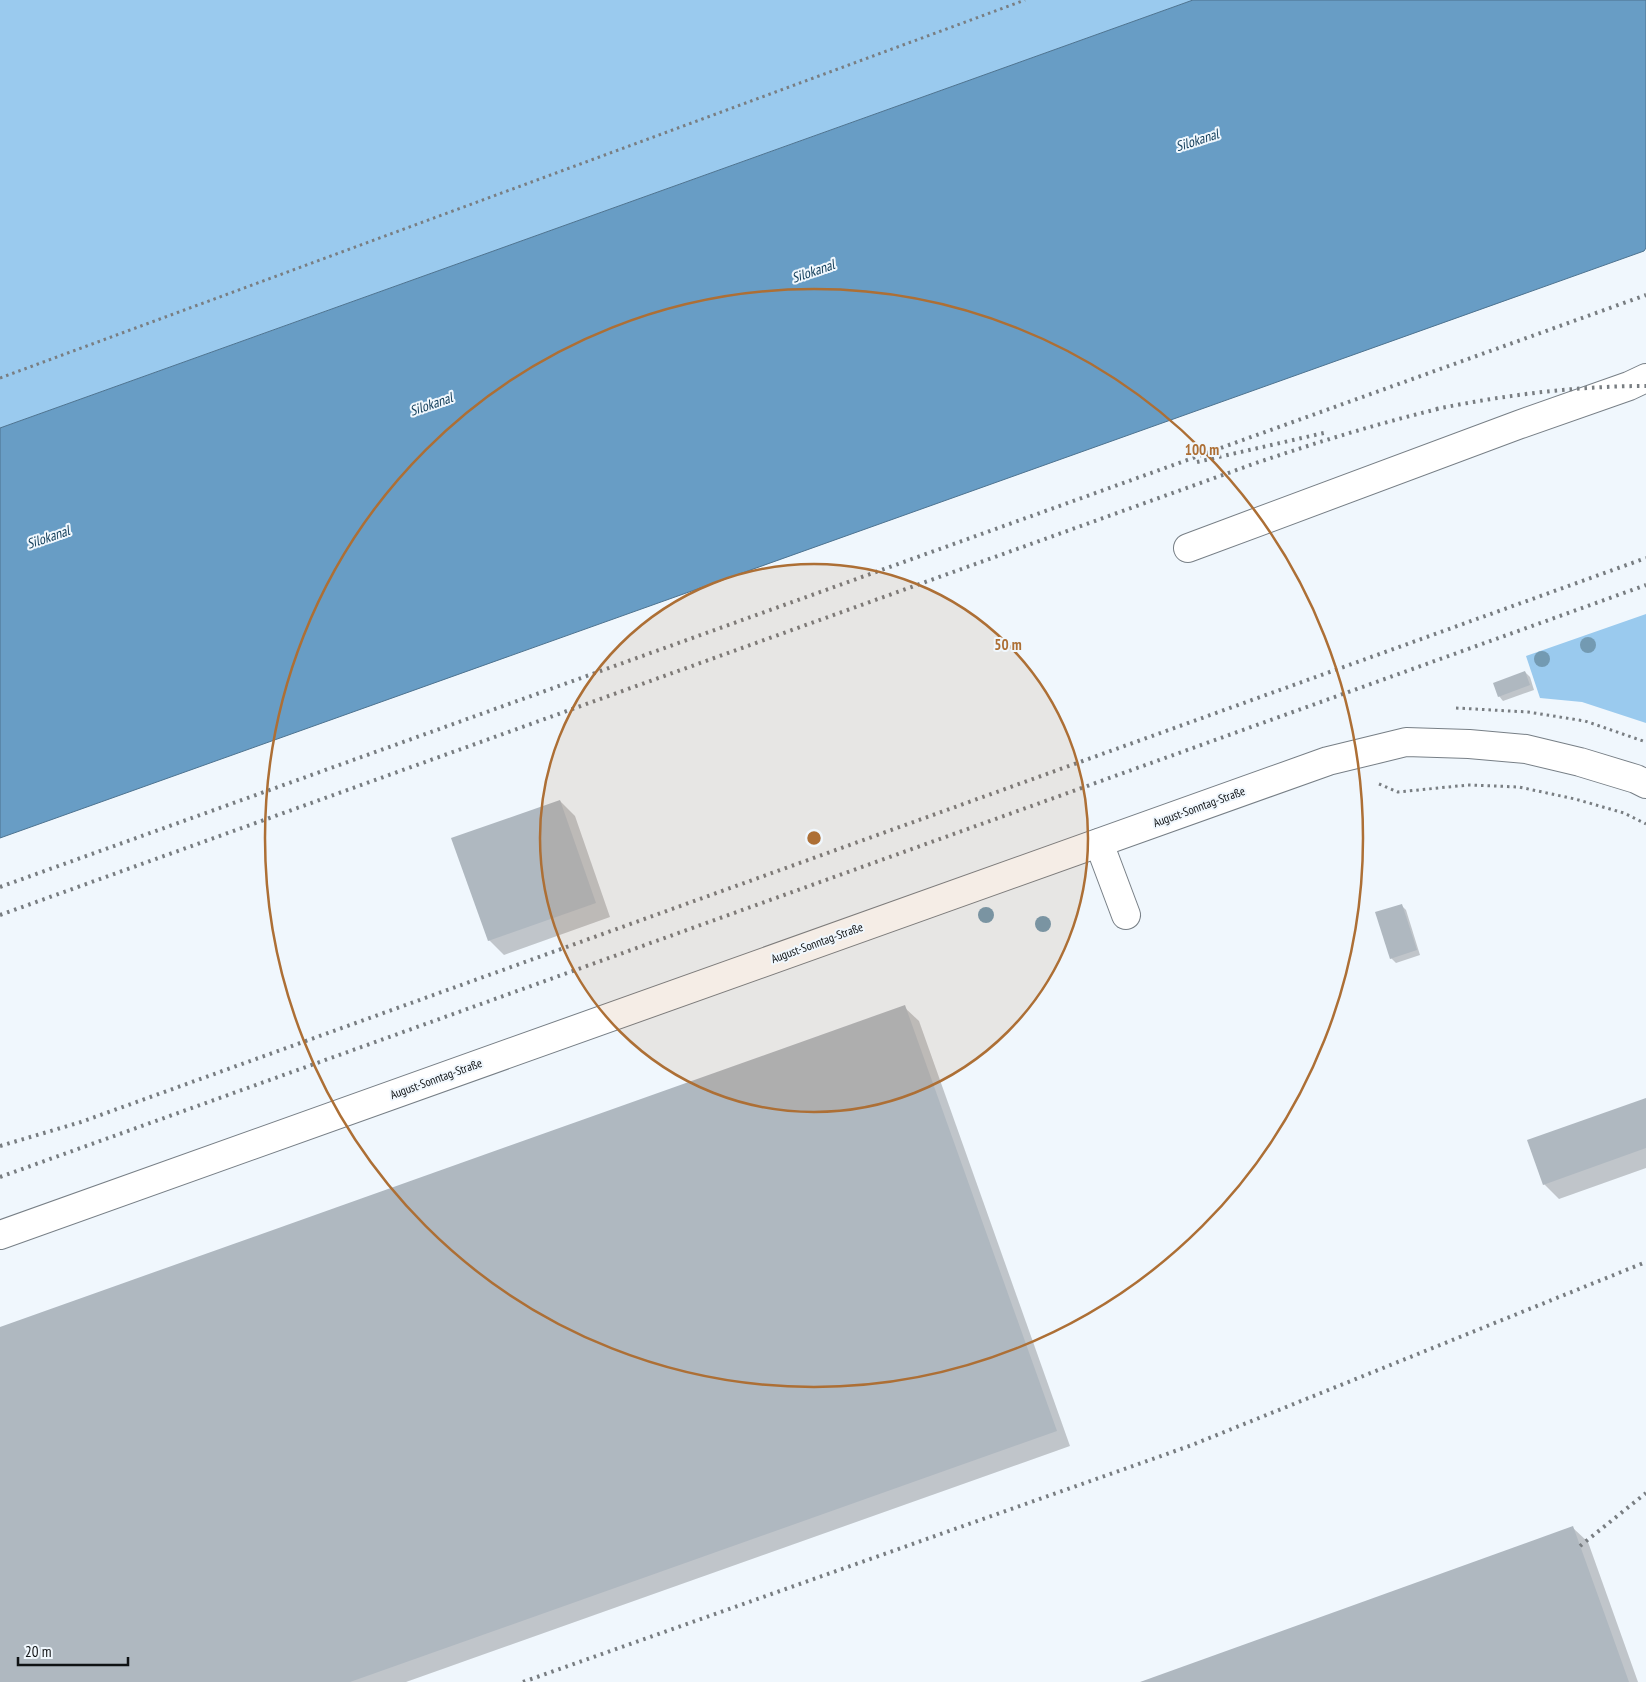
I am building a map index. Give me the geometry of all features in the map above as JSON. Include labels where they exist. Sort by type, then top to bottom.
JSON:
[{"type":"street","points":[[1188,548],[1518,425],[1629,386],[1646,378]]},
{"type":"street","name":"August-Sonntag-Straße","points":[[0,1235],[1328,761],[1406,742],[1469,744],[1526,749],[1580,762],[1636,779],[1646,784]]},
{"type":"street","points":[[1099,843],[1126,915]]},
{"type":"path","points":[[0,378],[1026,0]]},
{"type":"path","points":[[1328,761],[1398,792],[1468,785],[1519,787],[1608,808],[1624,813],[1646,824]]},
{"type":"shaded area","points":[[0,0],[1193,0],[0,428]]},
{"type":"shaded area","points":[[1646,614],[1646,723],[1582,702],[1540,698],[1526,656]]},
{"type":"water","name":"Silokanal","points":[[1193,0],[1646,0],[1646,248],[1644,251],[0,838],[0,428]]},
{"type":"building","points":[[1525,671],[1530,685],[1498,697],[1493,683]]},
{"type":"building","points":[[560,800],[596,903],[488,941],[451,838]]},
{"type":"building","points":[[1402,904],[1417,950],[1390,959],[1375,912]]},
{"type":"building","points":[[905,1005],[1057,1431],[350,1682],[0,1682],[0,1327]]},
{"type":"building","points":[[1646,1098],[1646,1148],[1543,1185],[1527,1140]]},
{"type":"building","points":[[1573,1526],[1629,1682],[1140,1682]]},
{"type":"railway","points":[[0,887],[1646,295]]},
{"type":"railway","points":[[1436,409],[1541,392],[1646,386]]},
{"type":"railway","points":[[0,915],[1256,463],[1349,433],[1442,408]]},
{"type":"railway","points":[[1197,462],[1328,432]]},
{"type":"railway","points":[[0,1146],[81,1122],[1646,558]]},
{"type":"railway","points":[[0,1177],[1646,585]]},
{"type":"railway","points":[[523,1682],[1192,1445],[1646,1262]]},
{"type":"railway","points":[[1580,1546],[1646,1493]]}]
